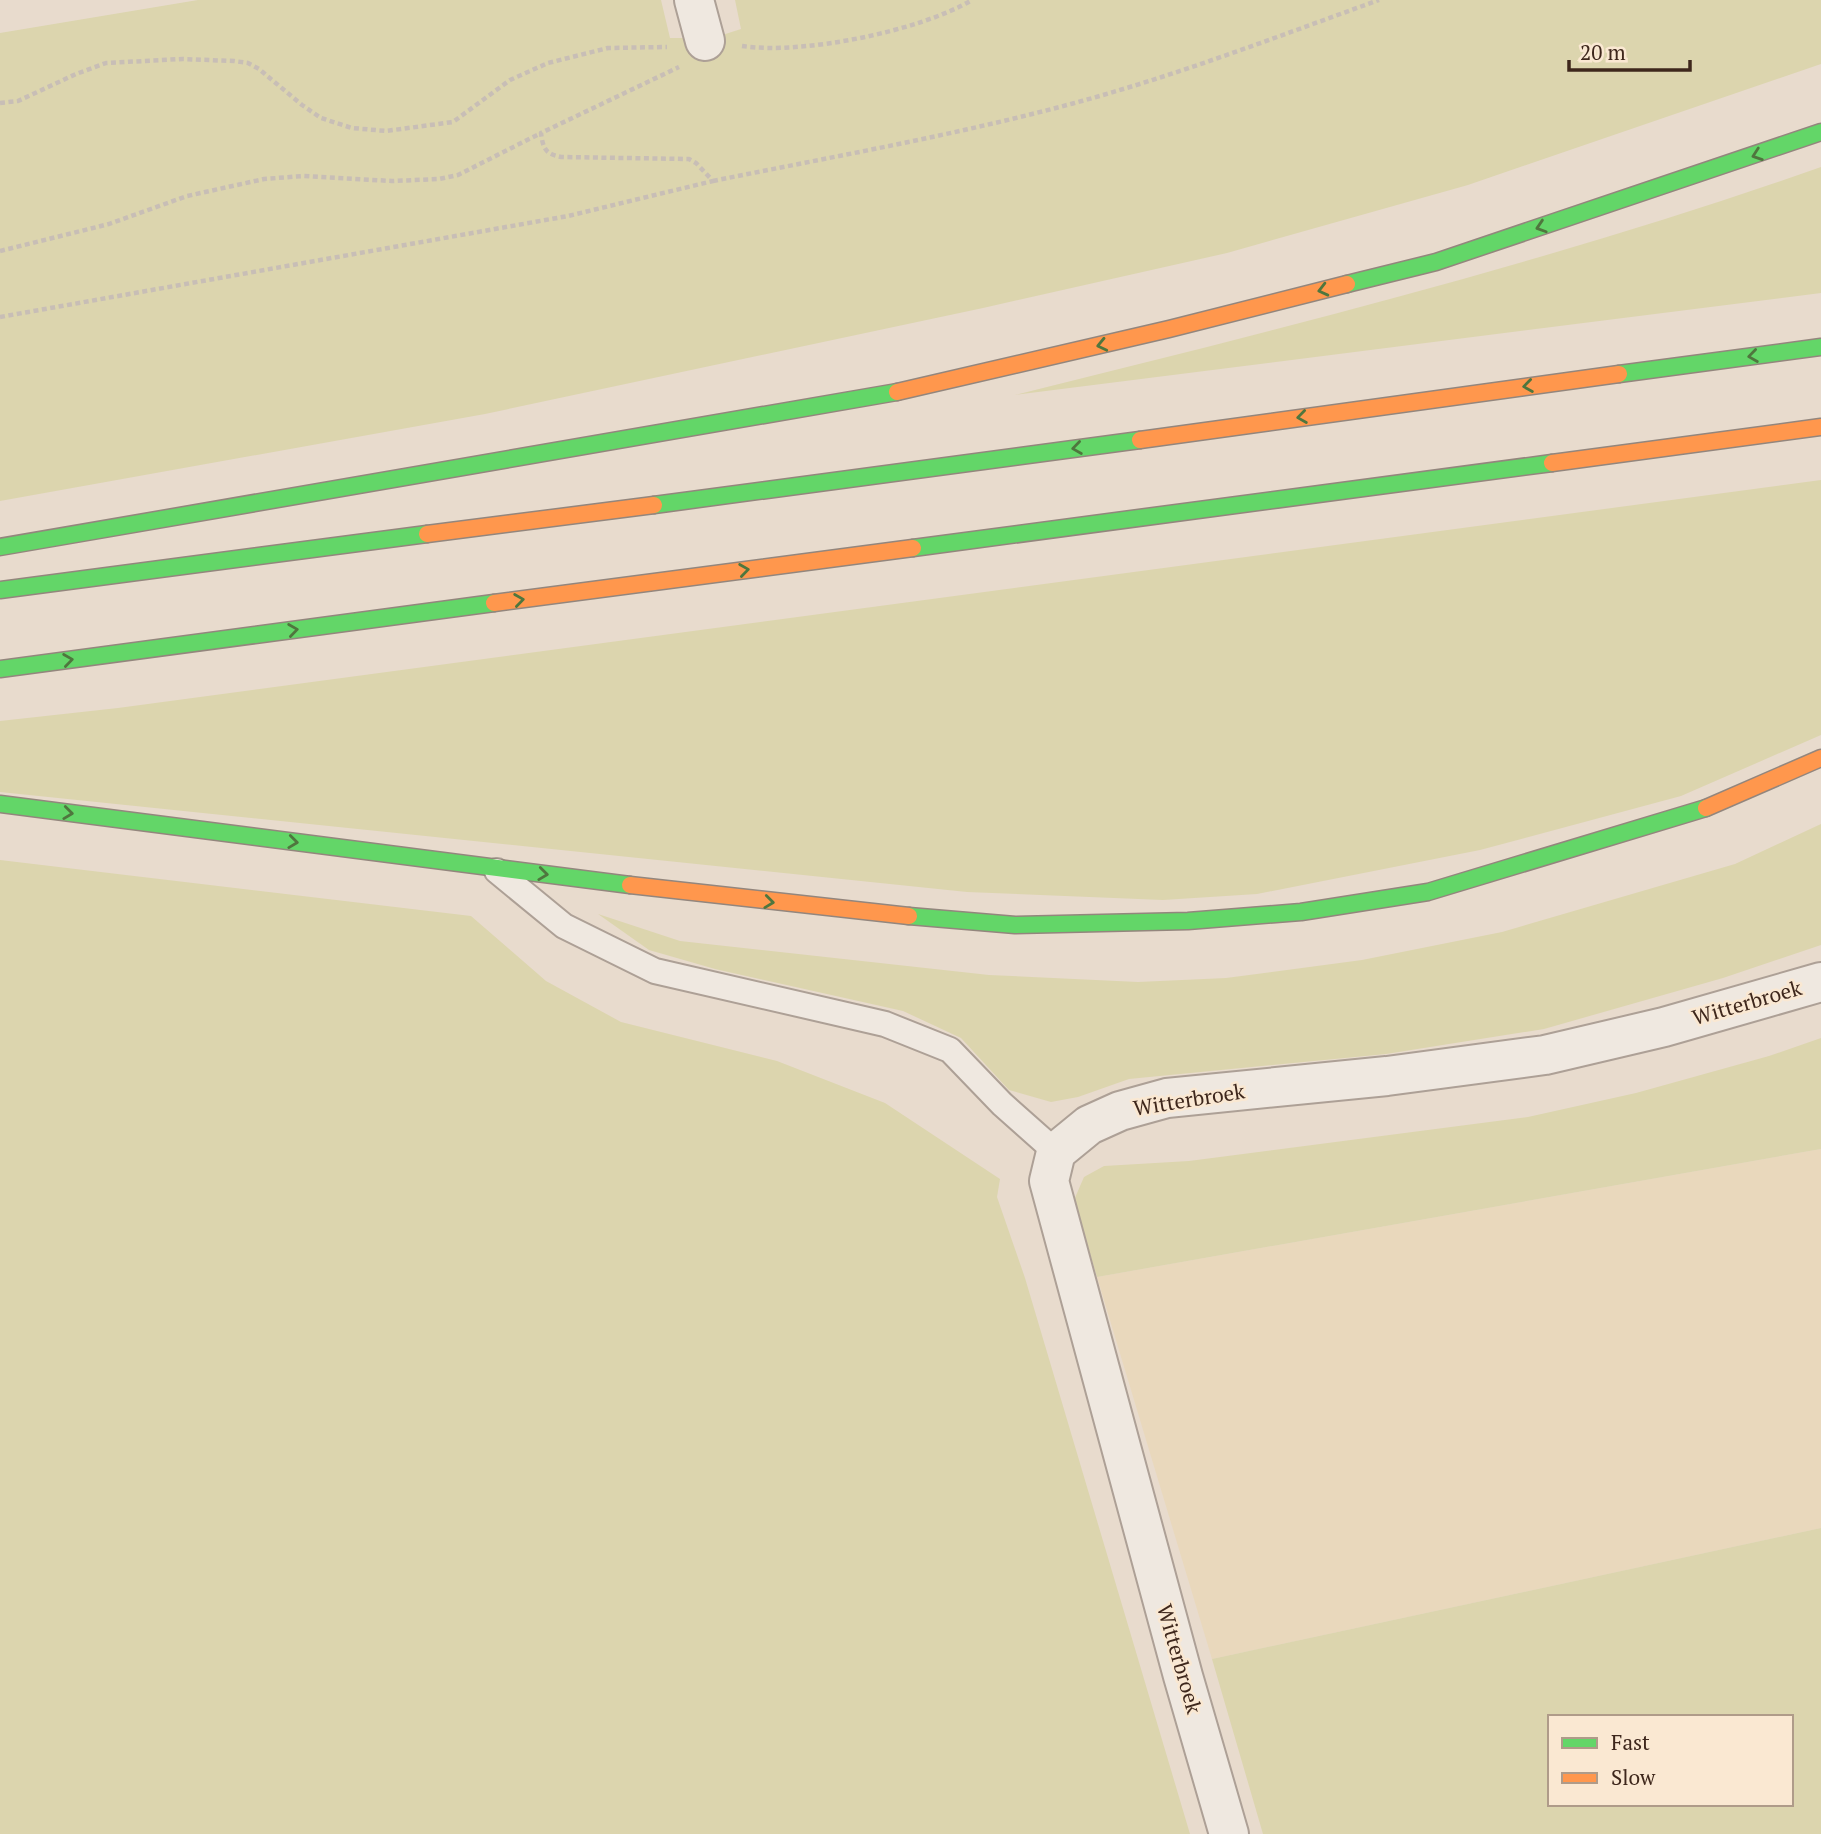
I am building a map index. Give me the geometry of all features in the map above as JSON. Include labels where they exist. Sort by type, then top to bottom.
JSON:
[{"type":"highway","points":[[0,547],[913,389],[1170,329],[1436,262],[1821,132]]},
{"type":"highway","points":[[0,590],[1821,347]]},
{"type":"highway","points":[[0,669],[1821,427]]},
{"type":"highway","points":[[0,804],[866,914],[1015,925],[1188,921],[1301,912],[1428,892],[1694,813],[1821,758]]},
{"type":"street","points":[[694,0],[705,41]]},
{"type":"street","name":"Witterbroek","points":[[1229,1834],[1183,1676],[1049,1181],[1056,1153],[1089,1125],[1120,1111],[1167,1098],[1387,1076],[1545,1055],[1664,1027],[1821,982]]},
{"type":"lane","points":[[494,868],[564,926],[655,971],[885,1024],[950,1050],[1002,1104],[1056,1153]]},
{"type":"path","points":[[0,103],[18,101],[106,63],[182,59],[234,61],[248,63],[259,69],[321,118],[352,128],[386,131],[453,122],[510,80],[548,63],[608,48],[657,49],[705,41],[751,47],[804,46],[907,28],[972,0]]},
{"type":"path","points":[[0,317],[568,216],[713,181],[890,146],[1067,105],[1178,72],[1379,0]]},
{"type":"path","points":[[0,251],[110,224],[187,196],[264,178],[303,176],[392,181],[458,175],[693,61],[701,56],[705,41]]},
{"type":"path","points":[[541,133],[544,149],[551,155],[689,159],[713,181]]},
{"type":"shaded area","points":[[198,0],[661,0],[670,38],[713,38],[741,29],[735,0],[1821,0],[1821,64],[1468,185],[1227,253],[485,414],[0,501],[0,33]]},
{"type":"shaded area","points":[[1821,167],[1821,293],[1015,395],[1421,291],[1722,201]]},
{"type":"shaded area","points":[[1821,480],[1821,735],[1681,796],[1480,850],[1257,894],[1163,900],[967,892],[0,792],[0,721],[118,708]]},
{"type":"shaded area","points":[[1821,824],[1821,945],[1723,978],[1544,1029],[1386,1054],[1129,1079],[1078,1097],[1051,1102],[1009,1090],[961,1038],[903,1011],[715,969],[649,950],[598,914],[680,941],[989,975],[1138,982],[1226,978],[1362,960],[1502,932],[1735,864]]},
{"type":"shaded area","points":[[0,860],[471,916],[546,981],[621,1022],[777,1061],[885,1103],[1000,1179],[997,1197],[1025,1278],[1190,1834],[0,1834]]},
{"type":"shaded area","points":[[1821,1038],[1821,1149],[1097,1277],[1074,1200],[1084,1177],[1104,1166],[1189,1161],[1528,1117],[1636,1093],[1769,1056]]},
{"type":"shaded area","points":[[1821,1149],[1821,1528],[1212,1659],[1097,1277]]},
{"type":"shaded area","points":[[1821,1528],[1821,1834],[1263,1834],[1212,1659]]},
{"type":"traffic: fast","points":[[1347,284],[1436,262],[1821,132]]},
{"type":"traffic: fast","points":[[1619,374],[1821,347]]},
{"type":"traffic: fast","points":[[0,547],[897,392]]},
{"type":"traffic: fast","points":[[654,505],[1140,440]]},
{"type":"traffic: fast","points":[[913,548],[1552,463]]},
{"type":"traffic: fast","points":[[0,590],[427,534]]},
{"type":"traffic: fast","points":[[0,669],[494,603]]},
{"type":"traffic: fast","points":[[0,804],[630,885]]},
{"type":"traffic: fast","points":[[909,916],[1015,925],[1188,921],[1301,912],[1428,892],[1706,808]]},
{"type":"traffic: slow","points":[[897,392],[1169,329],[1347,284]]},
{"type":"traffic: slow","points":[[1140,440],[1619,374]]},
{"type":"traffic: slow","points":[[1552,463],[1821,427]]},
{"type":"traffic: slow","points":[[427,534],[654,505]]},
{"type":"traffic: slow","points":[[494,603],[913,548]]},
{"type":"traffic: slow","points":[[1706,808],[1821,758]]},
{"type":"traffic: slow","points":[[630,885],[909,916]]}]
